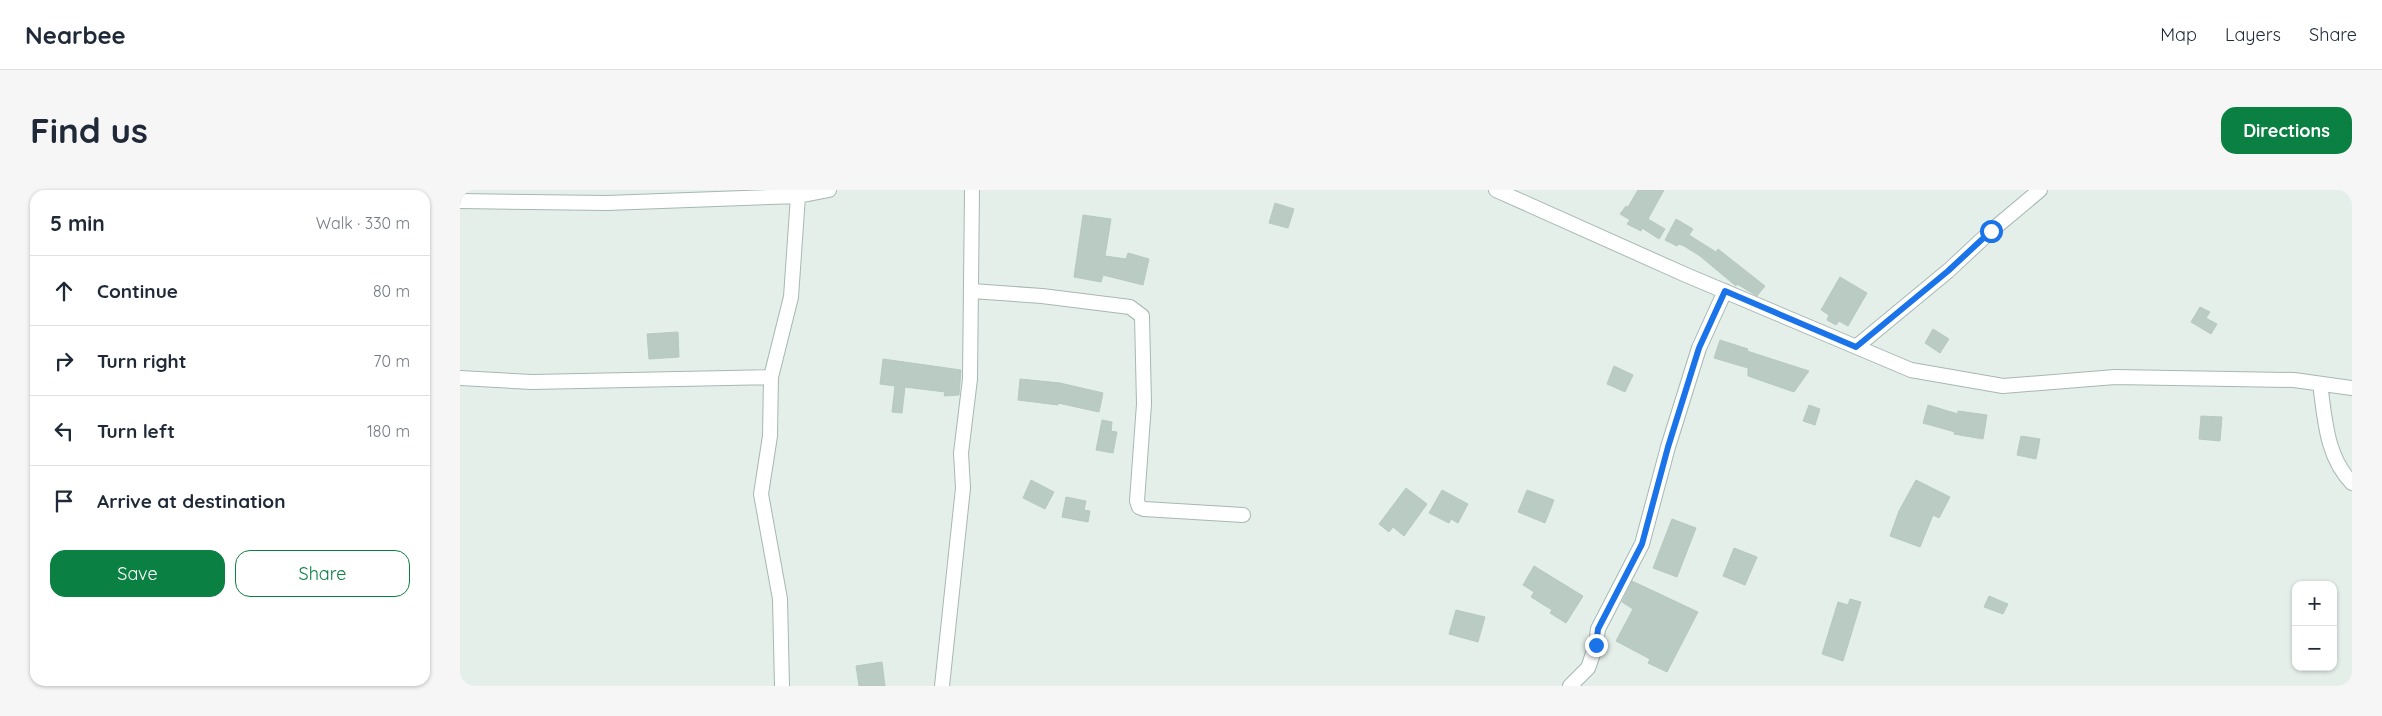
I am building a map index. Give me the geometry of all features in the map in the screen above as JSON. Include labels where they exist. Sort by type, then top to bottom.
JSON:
[{"type":"street","points":[[460,201],[607,203],[798,196],[830,190]]},
{"type":"street","points":[[942,686],[963,488],[961,453],[970,379],[972,190]]},
{"type":"street","points":[[1496,190],[1725,291],[1911,370],[2002,386],[2114,377],[2294,380],[2352,388]]},
{"type":"street","points":[[1856,347],[1948,271],[1991,231],[2040,190]]},
{"type":"street","points":[[782,686],[780,599],[761,494],[770,436],[771,377],[791,297],[798,196]]},
{"type":"street","points":[[1570,686],[1588,668],[1596,645],[1598,629],[1642,544],[1668,447],[1699,348],[1725,291]]},
{"type":"street","points":[[972,292],[1042,296],[1130,307],[1136,310],[1142,316],[1144,404],[1137,501],[1139,507],[1144,509],[1243,515]]},
{"type":"street","points":[[460,378],[532,382],[771,377]]},
{"type":"street","points":[[2320,384],[2330,447],[2339,467],[2352,484]]},
{"type":"building","points":[[1638,190],[1664,190],[1648,219],[1665,229],[1659,239],[1642,228],[1641,231],[1627,224],[1630,220],[1620,214],[1626,206],[1628,207]]},
{"type":"building","points":[[1275,203],[1294,209],[1288,228],[1269,223]]},
{"type":"building","points":[[1083,215],[1111,219],[1105,256],[1126,259],[1128,253],[1149,259],[1143,285],[1103,275],[1101,282],[1074,277]]},
{"type":"building","points":[[1676,219],[1693,229],[1689,235],[1716,252],[1718,249],[1765,286],[1757,296],[1737,284],[1736,286],[1700,256],[1684,246],[1679,244],[1677,246],[1665,240]]},
{"type":"building","points":[[1840,277],[1867,293],[1848,326],[1839,321],[1836,325],[1827,320],[1829,315],[1821,310]]},
{"type":"building","points":[[2200,307],[2210,312],[2206,318],[2217,324],[2211,334],[2191,322]]},
{"type":"building","points":[[1933,329],[1949,339],[1940,353],[1925,343]]},
{"type":"building","points":[[678,332],[679,357],[649,359],[647,334]]},
{"type":"building","points":[[1720,340],[1748,349],[1747,351],[1809,371],[1794,392],[1748,376],[1748,368],[1714,358]]},
{"type":"building","points":[[883,359],[961,370],[959,395],[944,396],[945,392],[905,387],[902,413],[892,412],[895,386],[880,384]]},
{"type":"building","points":[[1614,366],[1633,375],[1625,392],[1607,384]]},
{"type":"building","points":[[1020,379],[1060,383],[1103,393],[1099,412],[1058,403],[1058,405],[1018,400]]},
{"type":"building","points":[[1809,405],[1820,409],[1815,425],[1803,421]]},
{"type":"building","points":[[1928,405],[1958,414],[1958,411],[1987,415],[1983,439],[1954,434],[1955,432],[1923,423]]},
{"type":"building","points":[[2201,416],[2222,417],[2220,441],[2199,439]]},
{"type":"building","points":[[1102,420],[1112,422],[1111,431],[1117,432],[1113,453],[1096,450]]},
{"type":"building","points":[[2021,436],[2040,439],[2036,459],[2017,455]]},
{"type":"building","points":[[1031,480],[1054,492],[1045,509],[1023,498]]},
{"type":"building","points":[[1916,480],[1950,497],[1939,518],[1933,515],[1920,547],[1890,536],[1899,511]]},
{"type":"building","points":[[1406,488],[1427,504],[1404,536],[1393,527],[1389,532],[1379,524]]},
{"type":"building","points":[[1442,490],[1468,504],[1458,523],[1451,519],[1449,523],[1429,513]]},
{"type":"building","points":[[1527,490],[1554,500],[1545,523],[1518,512]]},
{"type":"building","points":[[1066,497],[1086,501],[1084,510],[1090,511],[1088,522],[1062,517]]},
{"type":"building","points":[[1672,519],[1696,528],[1677,577],[1653,568]]},
{"type":"building","points":[[1734,548],[1757,557],[1745,585],[1723,576]]},
{"type":"building","points":[[1534,566],[1583,596],[1566,623],[1550,613],[1552,610],[1531,597],[1534,592],[1523,585]]},
{"type":"building","points":[[1632,581],[1698,612],[1667,672],[1648,663],[1650,659],[1616,641],[1633,609],[1622,602]]},
{"type":"building","points":[[1989,596],[2008,604],[2003,614],[1984,607]]},
{"type":"building","points":[[1850,599],[1861,602],[1843,661],[1822,654],[1838,602],[1848,605]]},
{"type":"building","points":[[1456,610],[1485,617],[1478,642],[1449,634]]},
{"type":"building","points":[[882,662],[885,686],[859,686],[856,666]]},
{"type":"route","points":[[1596,645],[1598,629],[1623,584],[1642,544],[1668,447],[1699,348],[1725,291],[1856,347],[1948,271],[1991,231]]}]
